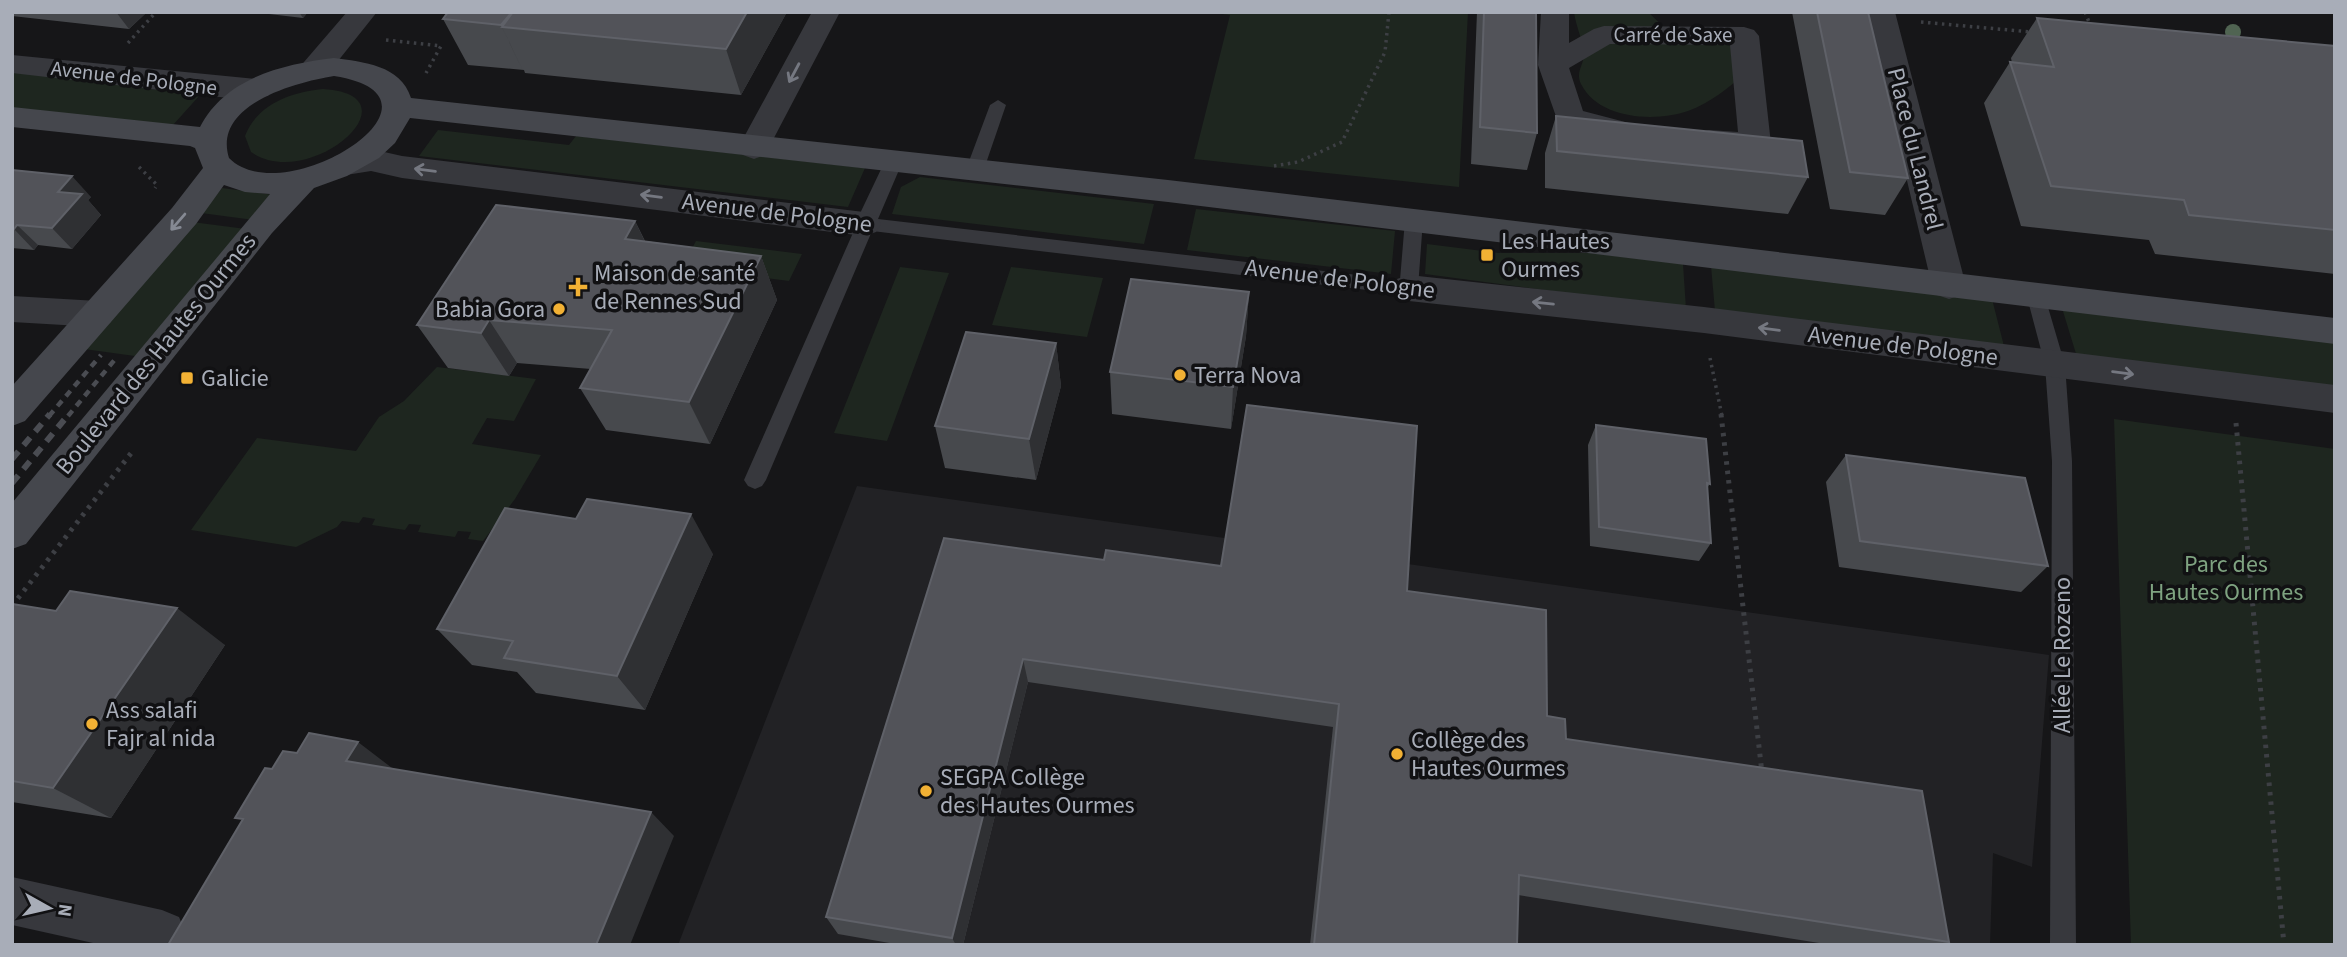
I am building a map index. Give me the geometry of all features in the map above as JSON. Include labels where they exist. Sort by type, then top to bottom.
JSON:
[{"type":"street","points":[[315,69],[363,12]]},
{"type":"street","points":[[754,148],[826,12]]},
{"type":"street","name":"Carré de Saxe","points":[[1553,65],[1604,35],[1744,36],[1755,144],[1621,131],[1570,118],[1553,65],[1556,12]]},
{"type":"street","name":"Place du Landrel","points":[[1882,15],[1949,286]]},
{"type":"street","name":"Avenue de Pologne","points":[[12,64],[257,89]]},
{"type":"street","points":[[12,117],[195,136],[215,155],[234,177],[254,182],[278,183],[303,179],[346,164],[383,137],[393,122],[398,107],[396,93],[386,80],[372,73],[354,68],[315,69],[274,80],[257,89],[224,114],[215,128],[215,155],[191,208],[12,411]]},
{"type":"street","points":[[398,107],[754,148],[1168,191],[2335,331]]},
{"type":"street","name":"Avenue de Pologne","points":[[346,164],[371,160],[402,167],[864,224]]},
{"type":"street","name":"Boulevard des Hautes Ourmes","points":[[12,532],[260,225],[303,179]]},
{"type":"street","name":"Avenue de Pologne","points":[[1409,288],[1704,320],[2335,399]]},
{"type":"street","points":[[12,309],[98,314]]},
{"type":"street","points":[[12,901],[162,934],[155,945]]},
{"type":"lane","points":[[974,172],[998,104]]},
{"type":"lane","points":[[755,480],[864,224],[893,163]]},
{"type":"lane","points":[[1409,288],[1414,220]]},
{"type":"lane","name":"Avenue de Pologne","points":[[864,224],[1409,288]]},
{"type":"lane","name":"Allée Le Rozeno","points":[[2036,297],[2055,365],[2062,461],[2063,945]]},
{"type":"path","points":[[1273,167],[1298,162],[1342,142],[1385,52],[1389,12]]},
{"type":"path","points":[[2085,12],[2095,38]]},
{"type":"path","points":[[1882,15],[2042,33]]},
{"type":"path","points":[[129,166],[142,167],[158,186],[151,194]]},
{"type":"path","points":[[1704,320],[1721,411],[1762,779]]},
{"type":"path","points":[[2239,436],[2284,945]]},
{"type":"shaded area","name":"Collège des Hautes Ourmes","points":[[857,486],[2049,655],[2032,867],[1993,853],[1990,945],[678,945]]},
{"type":"green space","points":[[1206,12],[1468,12],[1459,187],[1194,159],[1230,15]]},
{"type":"green space","points":[[1574,12],[1648,12],[1669,32],[1734,45],[1746,72],[1719,94],[1688,111],[1645,117],[1614,111],[1589,96],[1581,84],[1579,72],[1584,54]]},
{"type":"green space","points":[[12,72],[200,95],[173,125],[12,110]]},
{"type":"green space","points":[[323,89],[350,95],[361,107],[359,122],[346,138],[326,152],[301,160],[275,161],[251,152],[245,136],[258,116],[267,108],[299,93]]},
{"type":"green space","points":[[438,130],[569,145],[576,136],[865,168],[848,207],[419,156]]},
{"type":"green space","points":[[920,177],[1154,204],[1144,244],[892,214],[901,187]]},
{"type":"green space","points":[[222,188],[274,195],[254,220],[201,213]]},
{"type":"green space","points":[[1196,209],[1395,231],[1391,274],[1187,250]]},
{"type":"green space","points":[[192,222],[246,229],[142,357],[84,349]]},
{"type":"green space","points":[[696,241],[802,254],[789,281],[682,267]]},
{"type":"green space","points":[[1427,244],[1499,253],[1590,253],[1683,264],[1686,309],[1425,274]]},
{"type":"green space","points":[[1711,266],[1992,299],[2004,346],[1715,311]]},
{"type":"green space","points":[[900,267],[949,273],[887,441],[834,433]]},
{"type":"green space","points":[[1011,267],[1103,278],[1087,337],[992,325]]},
{"type":"green space","points":[[2062,308],[2335,340],[2335,386],[2077,357]]},
{"type":"green space","points":[[437,367],[536,379],[514,421],[487,418],[472,444],[541,455],[515,499],[483,541],[468,539],[471,532],[458,531],[455,537],[418,532],[421,525],[409,524],[405,530],[372,525],[375,519],[363,517],[359,523],[342,521],[337,527],[296,547],[191,530],[257,438],[356,451],[379,417],[404,401]]},
{"type":"green space","name":"Parc des Hautes Ourmes","points":[[2114,419],[2335,449],[2335,945],[2131,945]]},
{"type":"building","points":[[448,12],[512,12],[501,25],[443,19]]},
{"type":"building","points":[[513,12],[747,12],[726,49],[502,27]]},
{"type":"building","points":[[1484,12],[1536,12],[1537,133],[1480,127]]},
{"type":"building","points":[[1817,12],[1868,12],[1908,178],[1850,172]]},
{"type":"building","points":[[2037,18],[2335,46],[2335,230],[2189,215],[2184,200],[2051,186],[2010,62],[2054,67]]},
{"type":"building","points":[[1556,116],[1802,141],[1808,177],[1557,151]]},
{"type":"building","points":[[12,170],[72,176],[58,192],[82,194],[52,228],[17,225],[12,229]]},
{"type":"building","points":[[496,205],[635,221],[625,239],[761,256],[689,402],[580,388],[612,330],[489,320],[481,333],[417,325]]},
{"type":"building","points":[[1131,279],[1249,292],[1233,387],[1110,372]]},
{"type":"building","points":[[966,332],[1056,343],[1029,439],[935,426]]},
{"type":"building","points":[[1247,405],[1417,426],[1407,591],[1546,610],[1547,716],[1565,719],[1566,739],[1922,791],[1949,942],[1519,875],[1517,945],[1314,945],[1339,704],[1023,659],[952,938],[826,917],[944,538],[1104,560],[1106,550],[1221,566]]},
{"type":"building","points":[[1596,425],[1706,439],[1711,543],[1599,527]]},
{"type":"building","points":[[1846,455],[2025,478],[2048,566],[1860,541]]},
{"type":"building","points":[[587,499],[691,514],[617,676],[504,658],[513,641],[437,629],[505,508],[576,519]]},
{"type":"building","points":[[70,591],[177,608],[53,788],[12,781],[12,604],[56,611]]},
{"type":"building","points":[[309,733],[358,742],[346,761],[651,812],[596,945],[168,945],[243,819],[235,818],[265,768],[272,769],[283,751],[297,753]]},
{"type":"railway","points":[[49,416],[101,355]]},
{"type":"railway","points":[[68,416],[117,357]]},
{"type":"railway","points":[[12,459],[50,414]]},
{"type":"railway","points":[[12,483],[69,414]]},
{"type":"place","name":"Les Hautes Ourmes","points":[[1487,255]]},
{"type":"place","name":"Maison de santé de Rennes Sud","points":[[578,287]]},
{"type":"place","name":"Babia Gora","points":[[559,309]]},
{"type":"place","name":"Terra Nova","points":[[1180,375]]},
{"type":"place","name":"Galicie","points":[[187,378]]},
{"type":"place","name":"Ass salafi Fajr al nida","points":[[92,724]]},
{"type":"place","name":"Collège des Hautes Ourmes","points":[[1397,754]]},
{"type":"place","name":"SEGPA Collège des Hautes Ourmes","points":[[926,791]]}]
